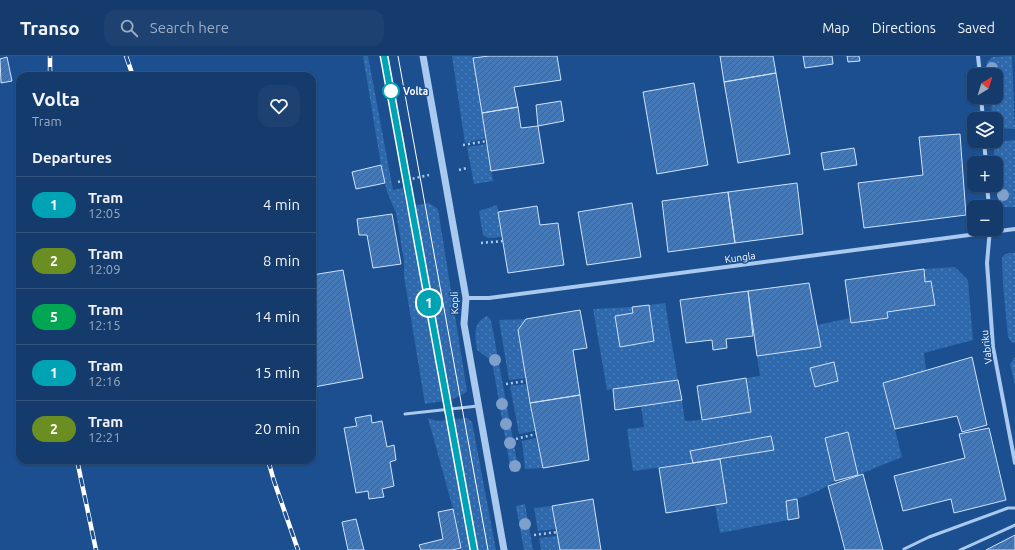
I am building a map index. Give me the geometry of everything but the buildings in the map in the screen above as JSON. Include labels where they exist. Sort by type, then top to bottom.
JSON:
[{"type":"street","name":"Kopli","points":[[423,56],[466,298],[464,324],[504,550]]},
{"type":"street","points":[[978,56],[979,68]]},
{"type":"street","name":"Kungla","points":[[1003,229],[1015,229]]},
{"type":"street","name":"Kungla","points":[[466,298],[489,298],[967,233]]},
{"type":"street","name":"Vabriku","points":[[989,236],[987,263],[993,347],[1015,462]]},
{"type":"lane","points":[[405,414],[478,406]]},
{"type":"lane","points":[[904,549],[929,536],[1008,508],[1015,508]]},
{"type":"lane","points":[[960,550],[1015,525]]},
{"type":"path","points":[[463,146],[487,141]]},
{"type":"path","points":[[481,243],[503,241]]},
{"type":"path","points":[[506,384],[526,381]]},
{"type":"path","points":[[516,439],[536,434]]},
{"type":"path","points":[[534,535],[557,532]]},
{"type":"shaded area","points":[[363,56],[368,56],[393,190],[403,188],[406,207],[429,203],[438,209],[467,391],[459,397],[425,404],[404,276],[404,261],[396,213],[387,192],[381,165]]},
{"type":"shaded area","points":[[452,56],[472,56],[473,58],[486,138],[465,143]]},
{"type":"shaded area","points":[[1012,56],[1015,129],[1003,128],[1003,112],[992,112],[991,104],[1003,104],[1003,68],[988,68],[987,62],[992,57]]},
{"type":"shaded area","points":[[1015,140],[1015,207],[1003,207],[1003,200],[998,200],[998,192],[1003,192],[1003,156],[995,156],[994,149],[1003,148],[1003,142]]},
{"type":"shaded area","points":[[487,144],[493,181],[474,184],[467,147]]},
{"type":"shaded area","points":[[497,205],[502,237],[488,238],[483,235],[479,211]]},
{"type":"shaded area","points":[[1015,253],[1015,342],[1012,343],[1008,337],[1002,258],[1004,255]]},
{"type":"shaded area","points":[[955,267],[968,280],[973,340],[924,353],[926,370],[883,383],[902,457],[858,475],[848,432],[825,438],[835,481],[812,494],[786,501],[788,520],[720,533],[715,505],[727,503],[720,459],[773,450],[771,436],[691,451],[693,463],[633,471],[627,429],[644,427],[641,406],[682,400],[685,421],[702,420],[751,412],[746,378],[760,376],[757,356],[821,347],[817,325],[850,318],[851,323],[888,318],[887,312],[934,305],[931,281],[925,282],[924,269]]},
{"type":"shaded area","points":[[665,303],[678,380],[607,390],[593,309],[633,307],[633,313],[615,316],[620,347],[654,341],[649,305]]},
{"type":"shaded area","points":[[487,316],[491,320],[519,472],[511,472],[492,361],[477,350],[475,335],[477,326],[482,319]]},
{"type":"shaded area","points":[[526,319],[518,330],[526,378],[509,380],[499,320]]},
{"type":"shaded area","points":[[1015,357],[1015,385],[1010,364]]},
{"type":"shaded area","points":[[526,384],[535,431],[519,434],[510,386]]},
{"type":"shaded area","points":[[428,418],[437,421],[467,418],[472,422],[496,550],[461,550],[453,509]]},
{"type":"shaded area","points":[[536,438],[543,468],[525,469],[522,441]]},
{"type":"shaded area","points":[[525,504],[533,550],[524,550],[516,506]]},
{"type":"shaded area","points":[[552,506],[556,529],[538,531],[534,508]]},
{"type":"shaded area","points":[[557,536],[560,550],[541,550],[539,538]]},
{"type":"tram line","points":[[384,56],[474,550]]},
{"type":"tram line","name":"1","points":[[384,56],[474,550]]},
{"type":"tram line","points":[[398,56],[488,550]]},
{"type":"railway","points":[[50,56],[50,72]]},
{"type":"railway","points":[[126,56],[132,72]]},
{"type":"railway","points":[[78,464],[96,550]]},
{"type":"railway","points":[[269,464],[298,550]]},
{"type":"place","name":"Volta","points":[[391,91]]}]
